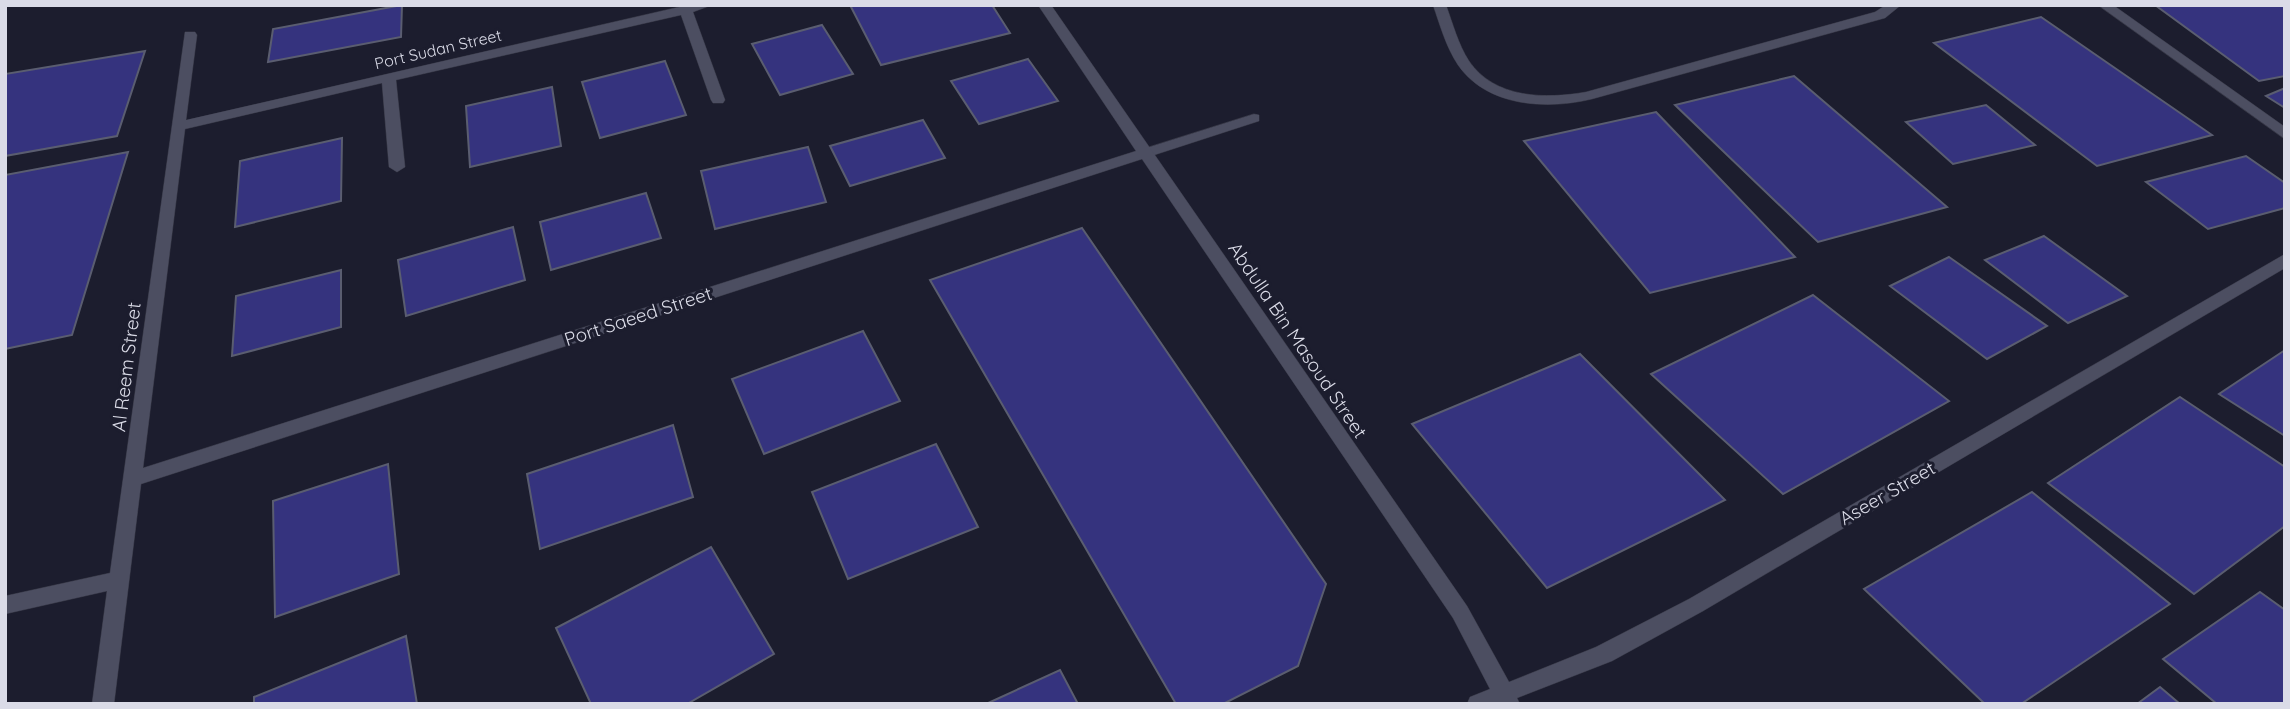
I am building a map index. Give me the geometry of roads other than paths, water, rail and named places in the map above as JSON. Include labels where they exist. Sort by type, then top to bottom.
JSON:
[{"type":"street","name":"Port Sudan Street","points":[[178,126],[706,5]]},
{"type":"street","name":"Abdulla Bin Masoud Street","points":[[1044,5],[1460,612],[1507,700]]},
{"type":"street","points":[[1439,5],[1458,51],[1470,71],[1497,89],[1515,96],[1553,101],[1587,96],[1880,15],[1895,5]]},
{"type":"street","points":[[2104,5],[2285,134]]},
{"type":"street","points":[[686,10],[718,100]]},
{"type":"street","name":"Al Reem Street","points":[[103,704],[190,35]]},
{"type":"street","points":[[389,78],[397,167]]},
{"type":"street","name":"Port Saeed Street","points":[[132,479],[1254,118]]},
{"type":"street","name":"Aseer Street","points":[[1478,704],[1507,700],[1604,654],[1696,605],[2285,260]]},
{"type":"street","points":[[5,605],[119,580]]}]
